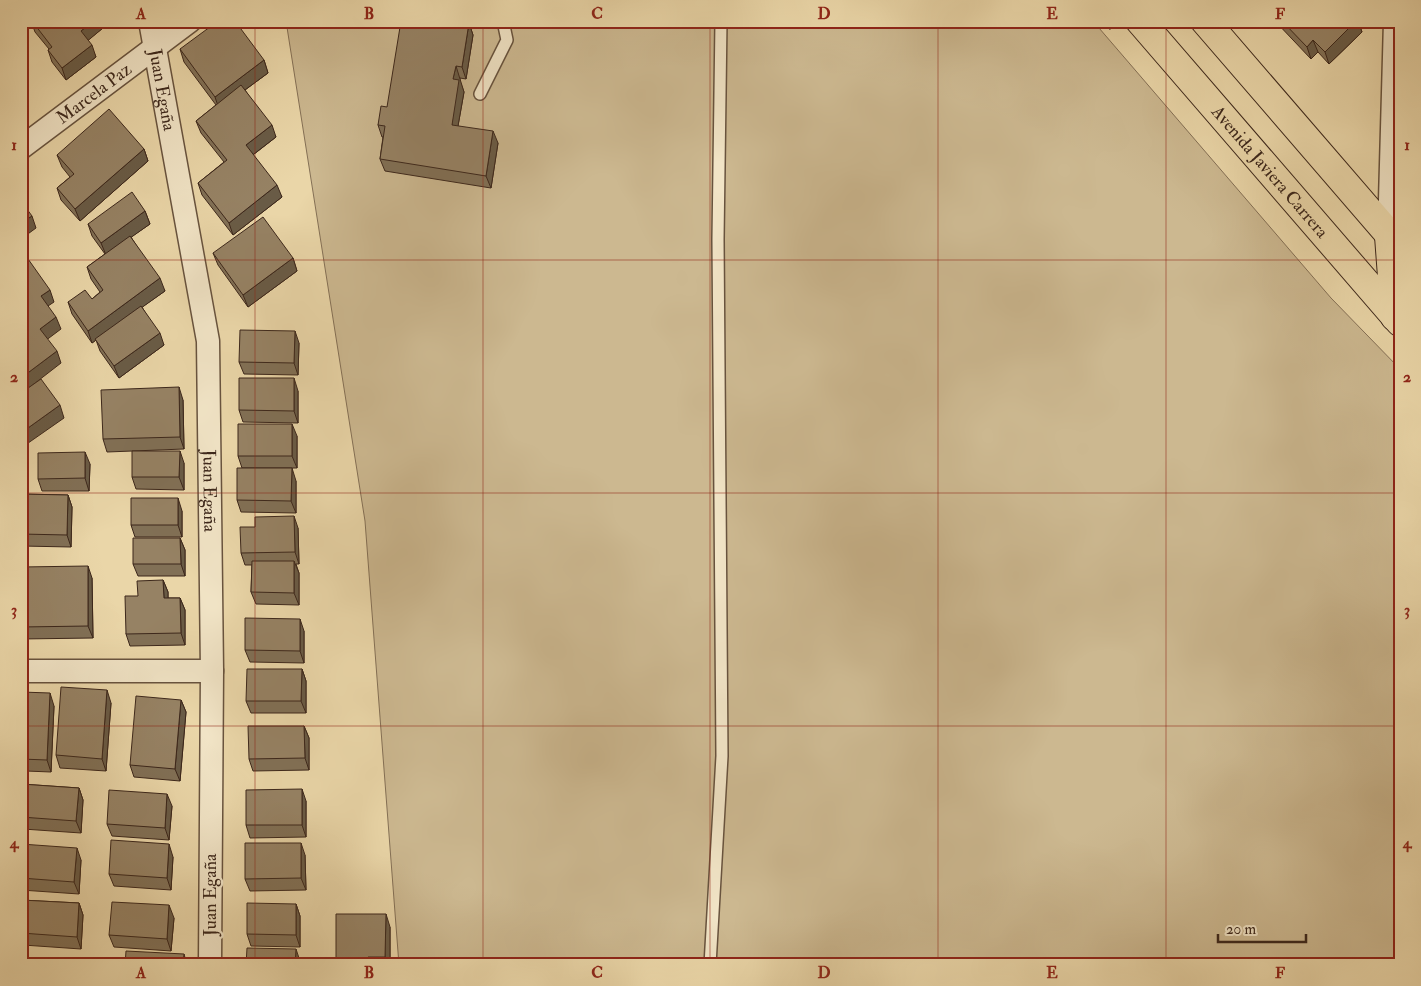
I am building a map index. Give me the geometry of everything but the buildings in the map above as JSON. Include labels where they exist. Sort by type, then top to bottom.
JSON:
[{"type":"main road","name":"Avenida Javiera Carrera","points":[[1140,21],[1397,319]]},
{"type":"main road","points":[[1205,21],[1394,241],[1397,319]]},
{"type":"street","name":"Juan Egaña","points":[[150,21],[208,341],[212,671],[210,965]]},
{"type":"street","name":"Marcela Paz","points":[[21,148],[190,21]]},
{"type":"street","points":[[1394,241],[1395,21]]},
{"type":"street","points":[[21,671],[212,671]]},
{"type":"lane","points":[[480,94],[507,40],[503,21]]},
{"type":"lane","points":[[710,965],[722,756],[718,239],[721,21]]},
{"type":"shaded area","points":[[286,21],[1093,21],[1331,298],[1400,369],[1400,965],[399,965],[365,521]]}]
